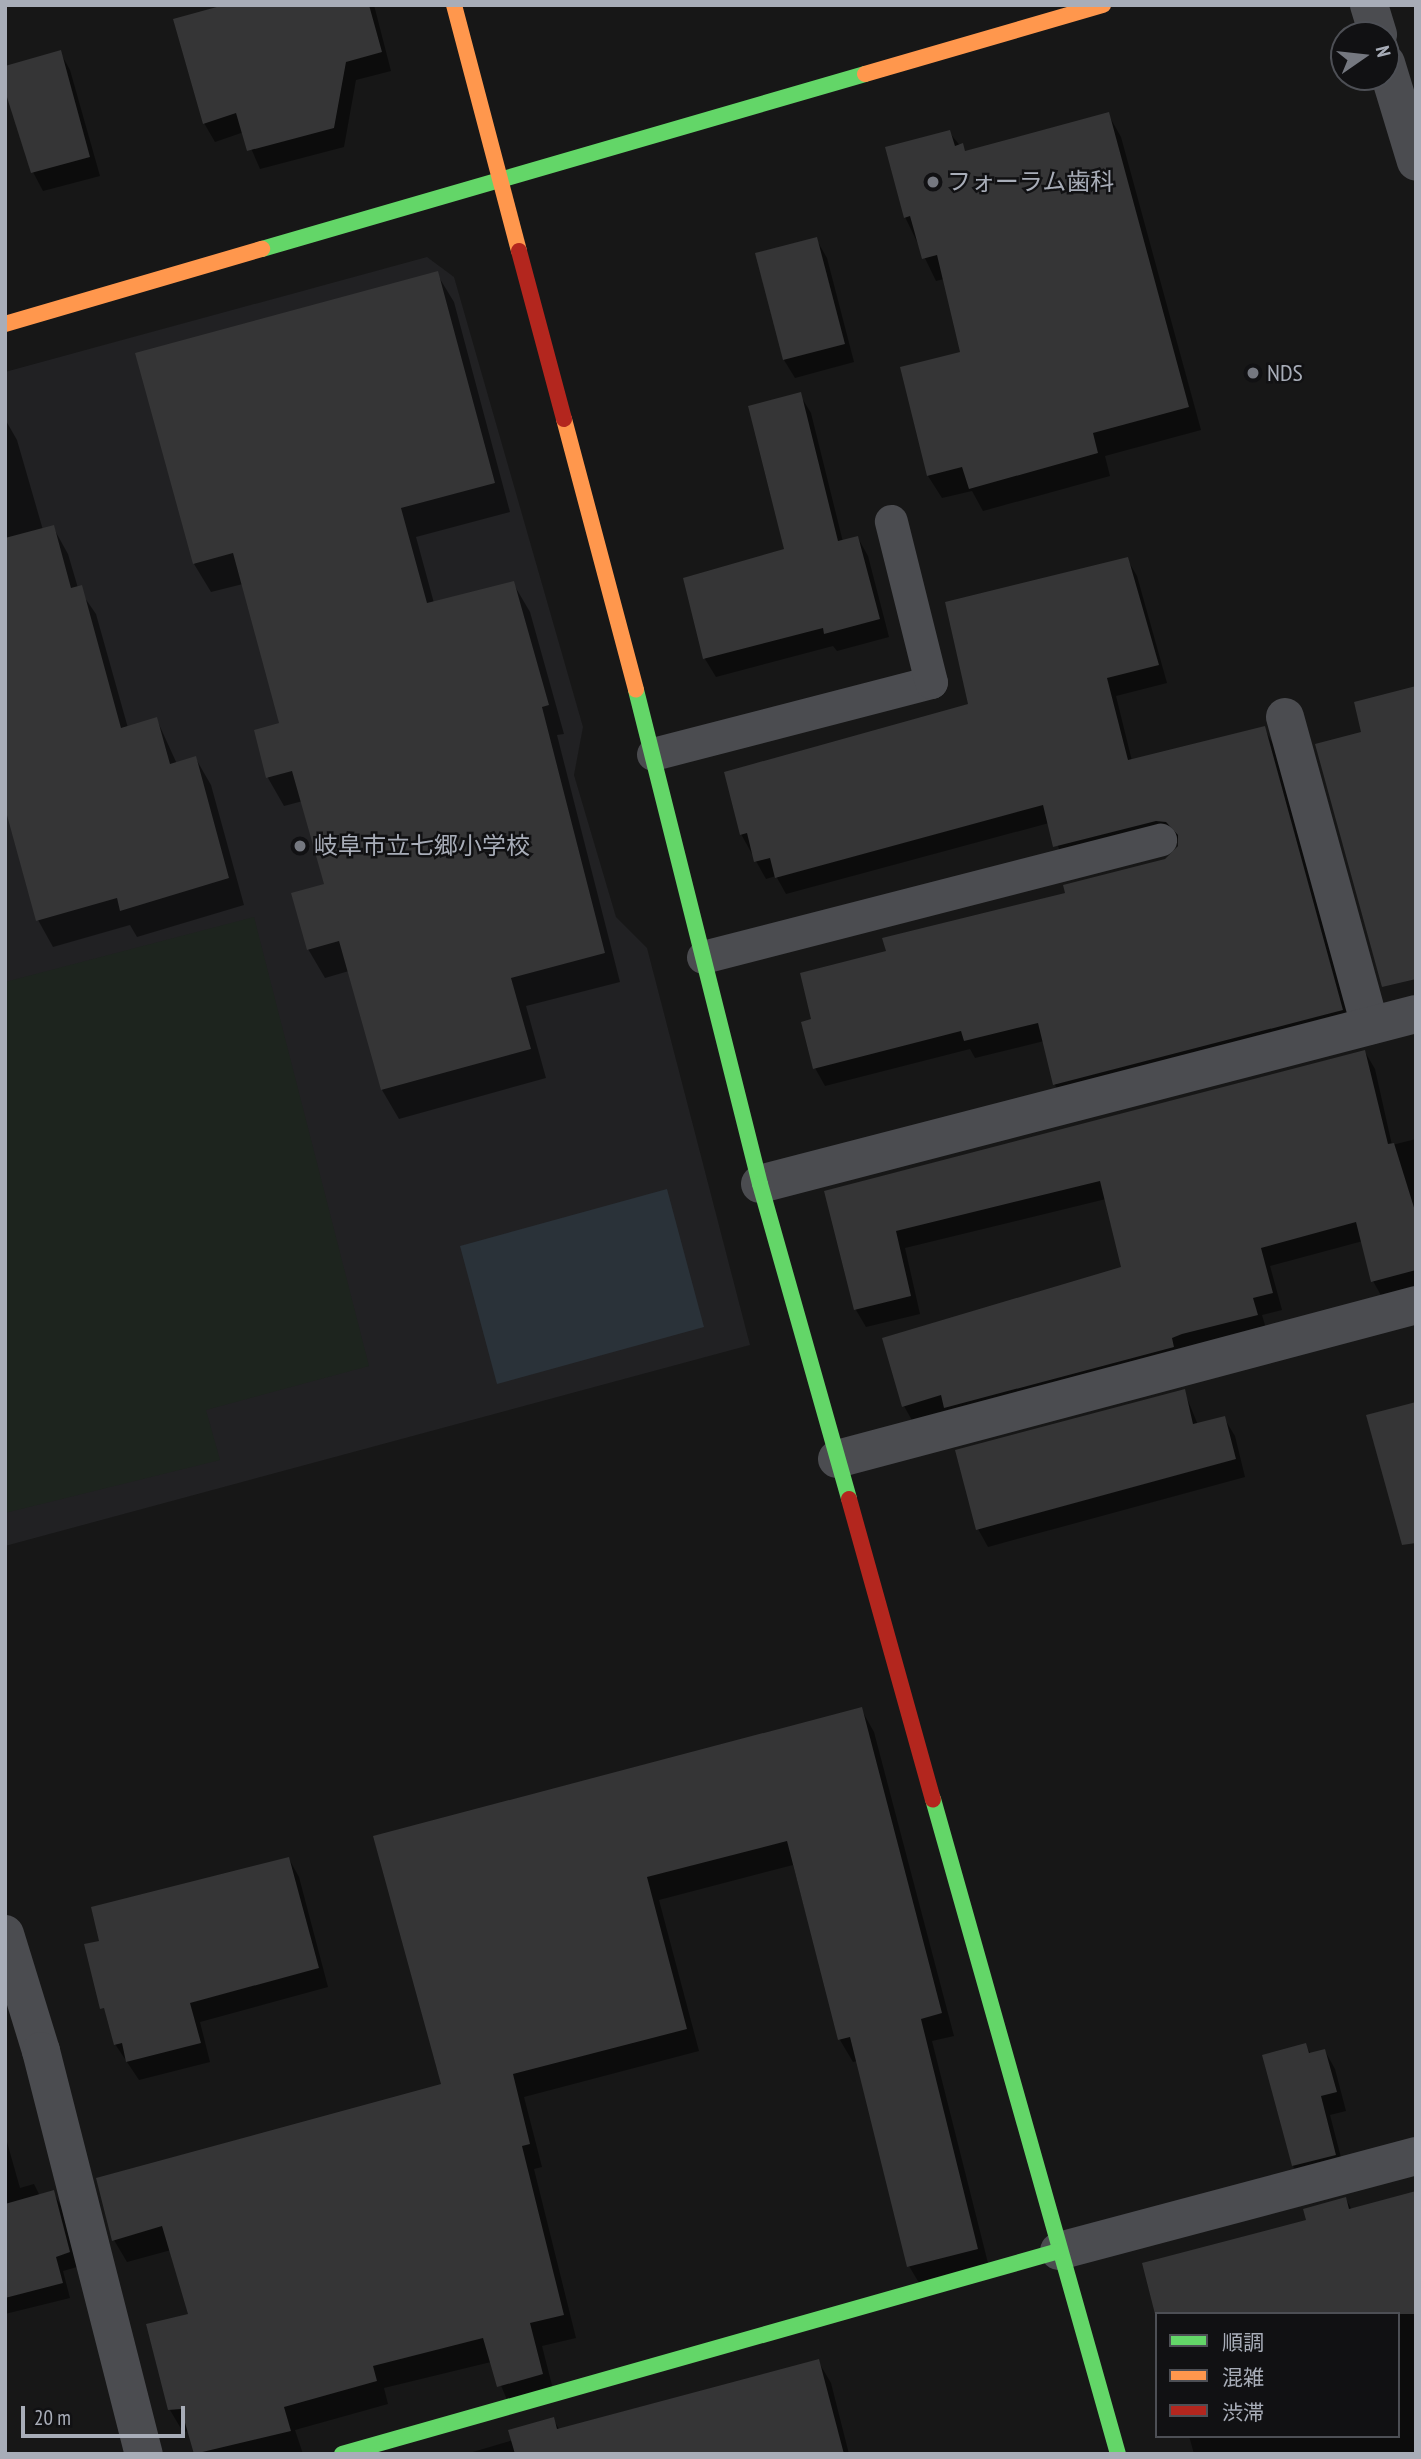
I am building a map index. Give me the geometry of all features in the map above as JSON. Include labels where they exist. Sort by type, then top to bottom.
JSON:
[{"type":"street","points":[[454,5],[504,181],[653,754],[760,1184],[1118,2454]]},
{"type":"street","points":[[5,324],[1103,5]]},
{"type":"street","points":[[1394,91],[1416,162]]},
{"type":"street","points":[[1285,717],[1370,1026]]},
{"type":"street","points":[[760,1184],[1416,1014]]},
{"type":"street","points":[[837,1459],[1416,1305]]},
{"type":"street","points":[[5,1934],[41,2051],[144,2454]]},
{"type":"street","points":[[342,2454],[1059,2251],[1416,2156]]},
{"type":"lane","points":[[653,754],[931,682],[891,522]]},
{"type":"lane","points":[[703,957],[1160,841]]},
{"type":"shaded area","name":"岐阜市立七郷小学校","points":[[427,257],[454,277],[583,727],[574,775],[616,917],[647,948],[750,1345],[5,1546],[5,372]]},
{"type":"shaded area","points":[[254,917],[369,1366],[206,1410],[220,1460],[5,1513],[5,982]]},
{"type":"shaded area","points":[[667,1189],[704,1327],[497,1384],[460,1246]]},
{"type":"building","points":[[224,5],[369,5],[382,52],[346,62],[334,128],[247,151],[236,113],[203,124],[173,19]]},
{"type":"building","points":[[61,50],[90,157],[31,173],[5,91],[5,66]]},
{"type":"building","points":[[1109,112],[1189,407],[1093,433],[1098,453],[969,489],[962,467],[927,476],[900,367],[960,352],[937,255],[922,259],[910,216],[904,218],[885,147],[950,130],[955,146],[963,143],[965,151]]},
{"type":"building","points":[[817,237],[845,344],[783,360],[755,253]]},
{"type":"building","points":[[438,271],[495,483],[401,508],[427,603],[514,581],[549,705],[542,707],[605,953],[511,978],[531,1049],[381,1090],[339,941],[307,950],[291,893],[324,884],[292,771],[266,778],[254,730],[279,723],[233,553],[193,564],[135,353]]},
{"type":"building","points":[[801,392],[838,541],[858,536],[880,619],[824,634],[823,628],[703,659],[683,578],[784,549],[748,406]]},
{"type":"building","points":[[54,525],[71,588],[82,585],[121,728],[157,717],[170,764],[196,756],[229,878],[120,911],[117,898],[36,921],[5,808],[5,538]]},
{"type":"building","points":[[1128,557],[1159,665],[1107,678],[1128,760],[1265,726],[1343,1010],[1053,1085],[1038,1023],[964,1041],[961,1031],[813,1069],[801,1022],[811,1019],[800,973],[886,951],[882,938],[1065,893],[1063,885],[1165,859],[1178,846],[1178,835],[1166,822],[1156,821],[1053,847],[1043,805],[775,878],[770,858],[754,862],[747,833],[740,835],[724,772],[968,704],[945,602]]},
{"type":"building","points":[[1416,686],[1416,979],[1382,987],[1315,744],[1361,732],[1354,702]]},
{"type":"building","points":[[1365,1050],[1388,1144],[1394,1143],[1416,1214],[1416,1270],[1371,1282],[1356,1222],[1261,1248],[1273,1293],[1253,1298],[1258,1315],[1182,1334],[1172,1338],[1174,1347],[944,1408],[941,1395],[902,1407],[882,1338],[1121,1267],[1100,1181],[896,1231],[911,1296],[854,1310],[824,1191]]},
{"type":"building","points":[[1185,1389],[1193,1424],[1225,1416],[1236,1459],[976,1530],[955,1450]]},
{"type":"building","points":[[1416,1402],[1416,1543],[1402,1545],[1366,1415]]},
{"type":"building","points":[[862,1707],[942,2013],[921,2019],[978,2249],[907,2267],[850,2037],[838,2040],[787,1841],[647,1877],[687,2029],[513,2074],[530,2144],[522,2146],[564,2315],[530,2323],[543,2374],[497,2387],[483,2338],[373,2366],[377,2381],[284,2407],[291,2431],[194,2454],[181,2409],[168,2410],[146,2324],[188,2314],[162,2226],[112,2241],[96,2178],[441,2084],[373,1836]]},
{"type":"building","points":[[289,1857],[319,1968],[190,2003],[201,2043],[126,2062],[122,2043],[114,2045],[104,2008],[100,2009],[84,1944],[99,1941],[91,1907]]},
{"type":"building","points":[[1306,2043],[1309,2053],[1325,2049],[1337,2092],[1321,2096],[1336,2155],[1292,2166],[1262,2055]]},
{"type":"building","points":[[54,2190],[70,2252],[56,2257],[63,2283],[5,2298],[5,2204]]},
{"type":"building","points":[[1416,2191],[1416,2314],[1155,2314],[1142,2263],[1306,2220],[1303,2209],[1346,2197],[1349,2209]]},
{"type":"building","points":[[819,2359],[844,2454],[515,2454],[508,2430],[554,2417],[557,2429]]},
{"type":"traffic: fast","points":[[262,249],[865,74]]},
{"type":"traffic: fast","points":[[636,690],[760,1184],[849,1499]]},
{"type":"traffic: fast","points":[[933,1799],[1118,2454]]},
{"type":"traffic: fast","points":[[342,2454],[1059,2251]]},
{"type":"traffic: slow","points":[[454,5],[519,251]]},
{"type":"traffic: slow","points":[[865,74],[1103,5]]},
{"type":"traffic: slow","points":[[5,324],[262,249]]},
{"type":"traffic: slow","points":[[564,419],[636,690]]},
{"type":"traffic: jam","points":[[519,251],[564,419]]},
{"type":"traffic: jam","points":[[849,1499],[933,1799]]},
{"type":"place","name":"フォーラム歯科","points":[[933,182]]},
{"type":"place","name":"NDS","points":[[1253,373]]},
{"type":"place","name":"岐阜市立七郷小学校","points":[[300,846]]}]
